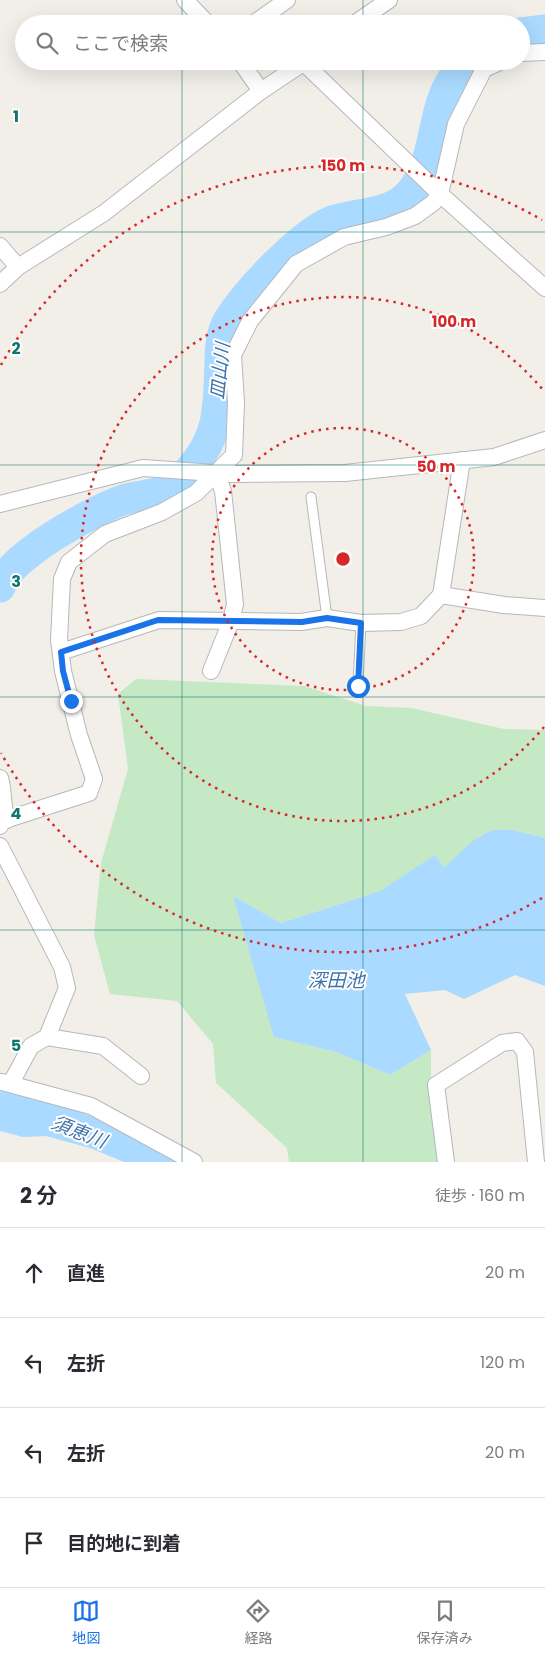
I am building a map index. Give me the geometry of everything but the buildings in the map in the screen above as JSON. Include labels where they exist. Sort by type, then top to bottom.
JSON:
[{"type":"street","points":[[266,15],[287,0]]},
{"type":"street","points":[[367,15],[389,0]]},
{"type":"street","points":[[193,3],[202,15]]},
{"type":"street","points":[[530,53],[545,52]]},
{"type":"street","points":[[246,70],[261,91]]},
{"type":"street","points":[[0,284],[18,267],[104,213],[261,91],[293,70]]},
{"type":"street","points":[[313,70],[440,194],[545,288]]},
{"type":"street","points":[[0,778],[3,788],[2,807],[4,823],[89,793],[94,779],[78,731],[63,671],[61,652],[62,579],[69,562],[105,534],[162,512],[196,493],[234,455],[236,403],[233,355],[250,321],[296,264],[344,237],[386,227],[414,216],[432,203],[440,194],[456,124],[483,70]]},
{"type":"street","points":[[0,246],[18,267]]},
{"type":"street","points":[[0,504],[143,468],[216,473],[344,472],[494,456],[545,440]]},
{"type":"street","points":[[61,652],[158,620],[302,622],[327,618],[361,623],[401,622],[421,616],[441,595],[462,460]]},
{"type":"street","points":[[211,671],[231,621],[235,604],[223,491],[216,473]]},
{"type":"street","points":[[441,595],[504,605],[545,608]]},
{"type":"street","points":[[0,846],[62,967],[67,988],[47,1037],[31,1046],[6,1082],[91,1106],[194,1162]]},
{"type":"street","points":[[47,1037],[103,1046],[141,1076]]},
{"type":"street","points":[[446,1162],[436,1085],[502,1043],[517,1041],[525,1052],[536,1162]]},
{"type":"lane","points":[[311,497],[327,618]]},
{"type":"lane","points":[[358,686],[361,623]]},
{"type":"green space","points":[[136,679],[304,686],[366,706],[411,708],[504,729],[545,730],[545,838],[513,830],[471,842],[444,869],[434,856],[380,891],[281,923],[233,896],[275,1037],[336,1052],[390,1075],[431,1050],[431,1088],[437,1162],[289,1162],[287,1148],[216,1083],[213,1044],[177,1001],[110,994],[94,935],[101,863],[128,769],[118,694]]},
{"type":"water","name":"深田池","points":[[492,830],[513,830],[545,838],[545,986],[515,975],[464,999],[445,990],[405,994],[431,1050],[390,1075],[336,1052],[274,1037],[233,896],[281,923],[380,891],[435,855],[444,868],[471,842]]},
{"type":"water","name":"須恵川","points":[[0,1091],[24,1095],[71,1108],[116,1127],[180,1162],[124,1162],[90,1148],[46,1136],[23,1137],[0,1131]]},
{"type":"waterway","name":"皿山川","points":[[530,32],[545,30]]},
{"type":"waterway","name":"皿山川","points":[[0,587],[6,575],[35,548],[75,523],[113,504],[126,499],[165,491],[179,483],[201,455],[213,430],[218,405],[221,341],[228,321],[236,309],[275,265],[319,228],[341,218],[389,208],[405,198],[415,187],[428,160],[443,99],[449,85],[460,70]]},
{"type":"route","points":[[71,701],[63,671],[61,652],[158,620],[302,622],[327,618],[361,623],[358,686]]}]
